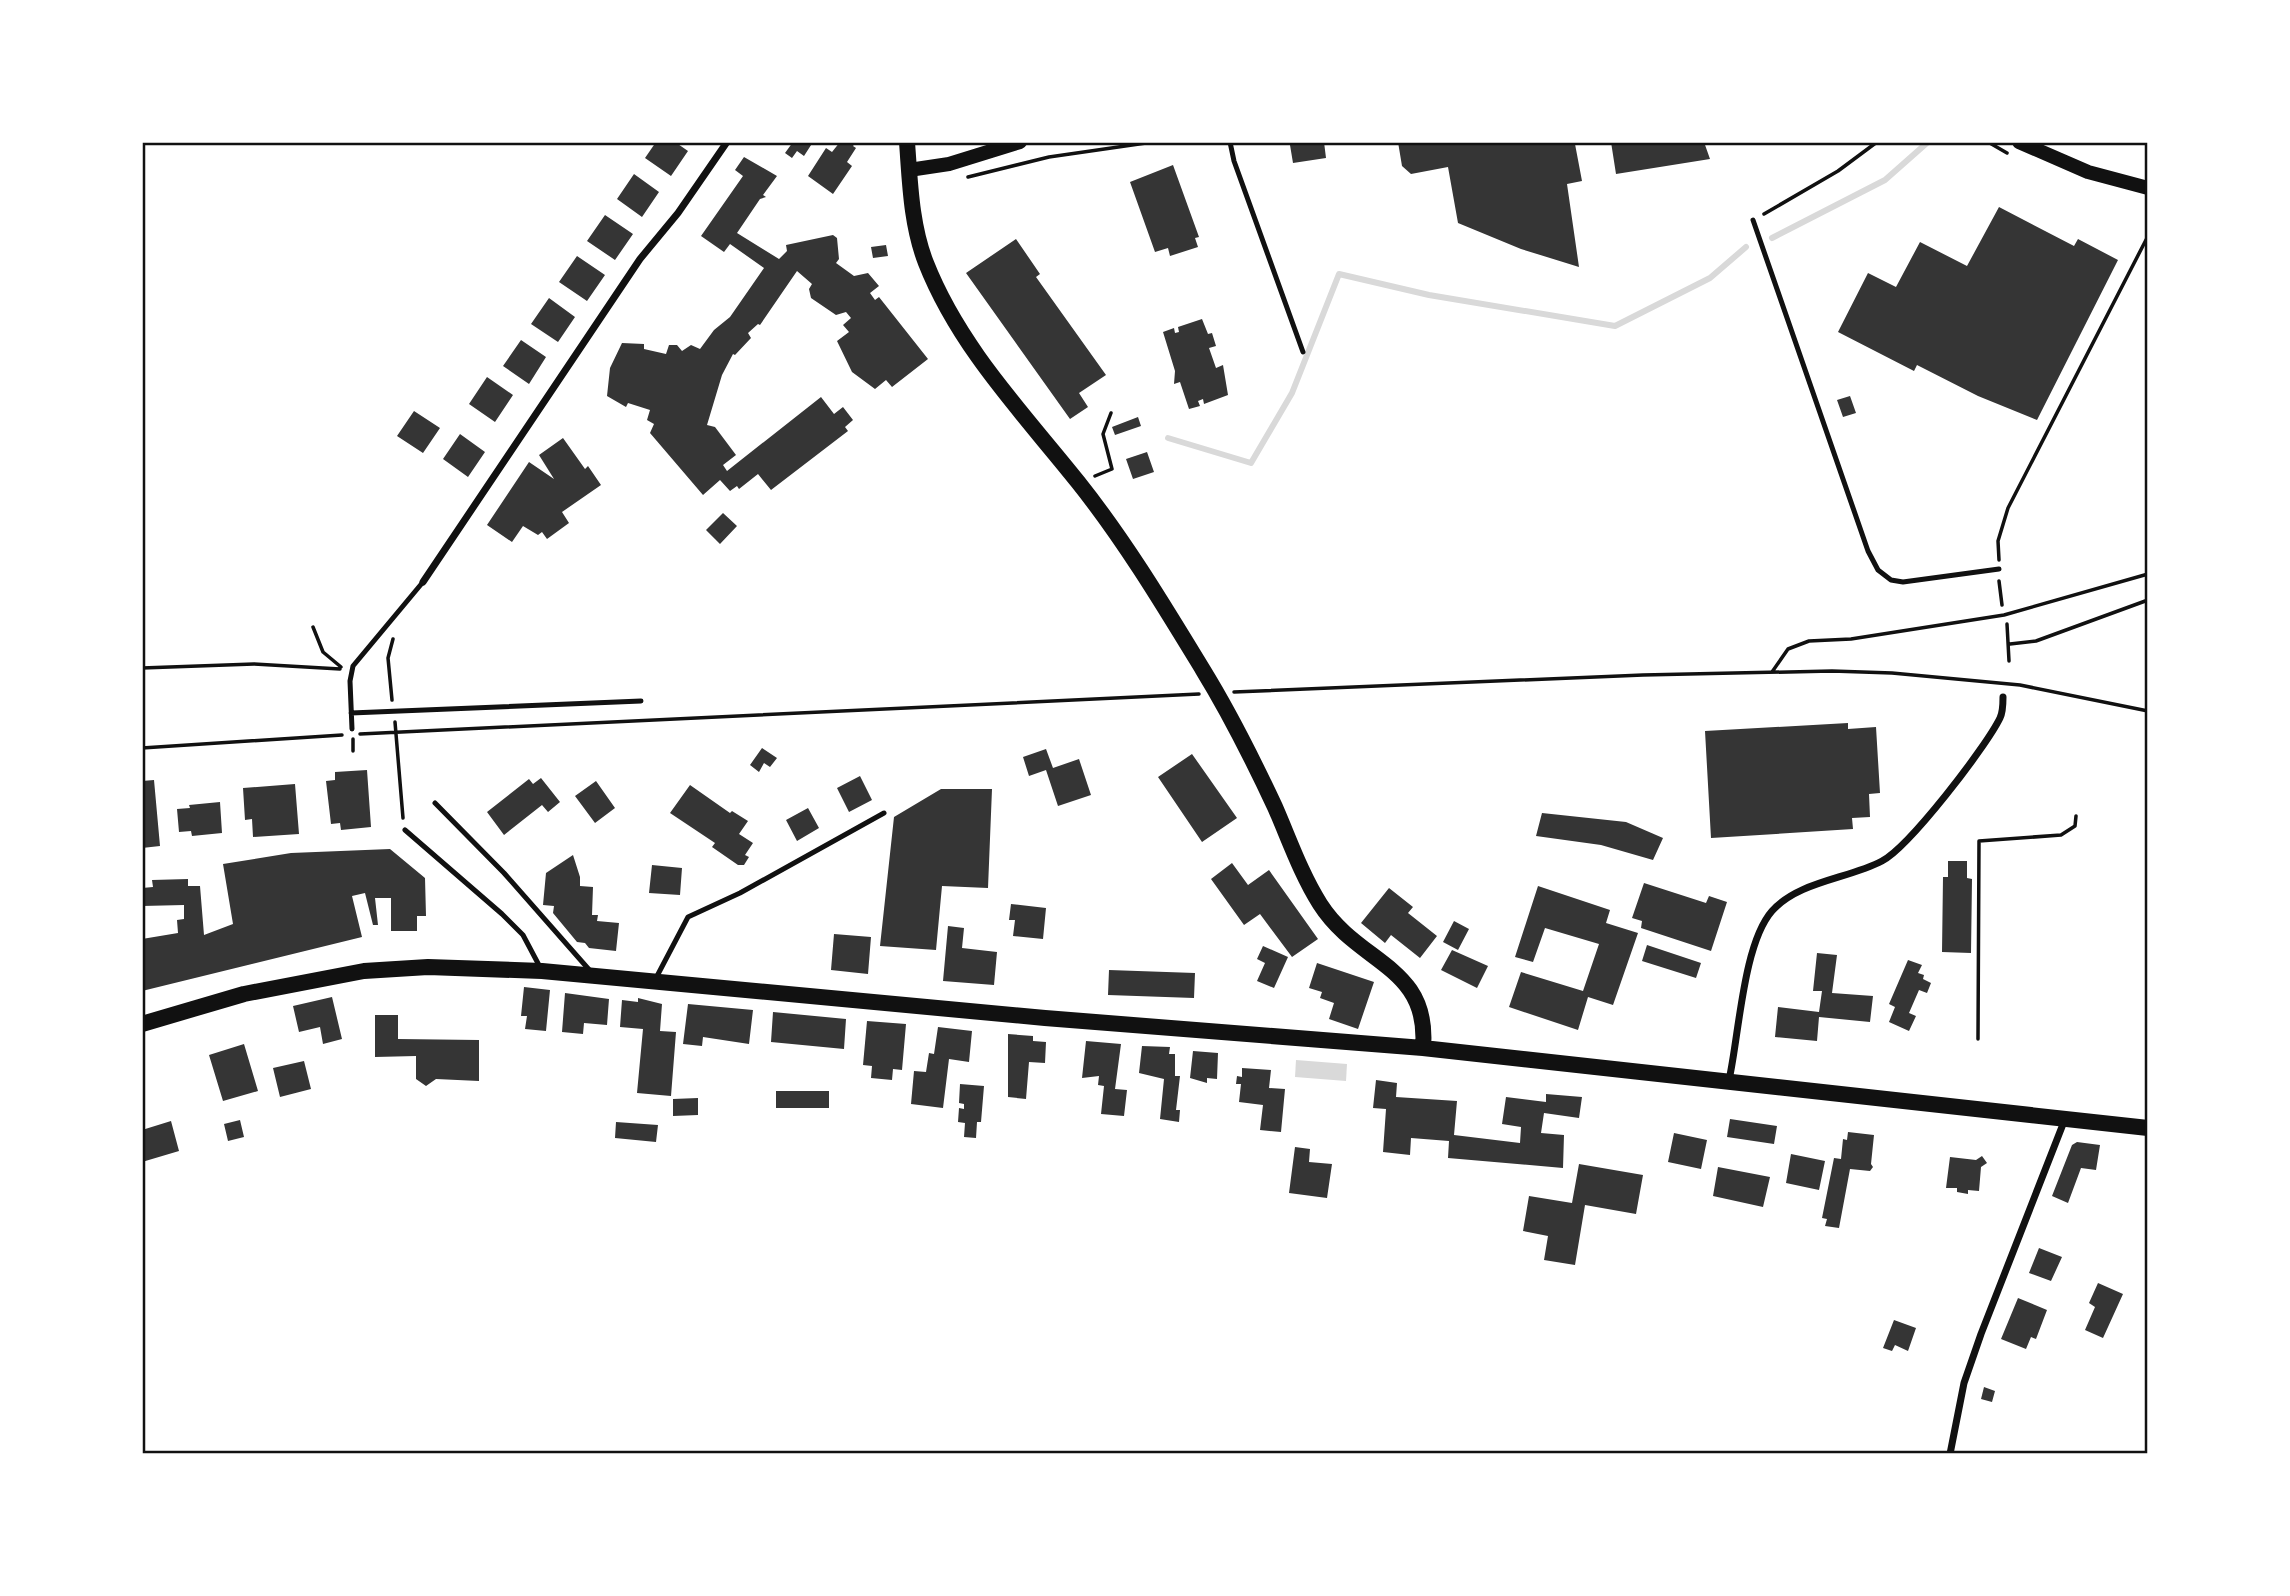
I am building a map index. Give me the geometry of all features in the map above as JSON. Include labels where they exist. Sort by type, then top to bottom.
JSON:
[{"type":"main road","points":[[907,142],[917,231],[926,261],[946,305],[976,354],[1079,483],[1140,570],[1235,722],[1321,905],[1352,941],[1410,987],[1422,1010],[1425,1026],[1423,1048]]},
{"type":"main road","points":[[909,170],[949,164],[1020,142]]},
{"type":"main road","points":[[2019,142],[2088,172],[2148,188]]},
{"type":"main road","points":[[142,1024],[254,992],[364,971],[428,967],[542,971],[1045,1018],[1423,1048],[2148,1128]]},
{"type":"street","points":[[423,582],[640,259],[678,213],[727,142]]},
{"type":"street","points":[[1729,1080],[1756,939],[1771,912],[1789,897],[1885,860],[1906,842],[1961,776],[2001,717],[2003,697]]},
{"type":"street","points":[[1951,1454],[1964,1383],[2065,1118]]},
{"type":"lane","points":[[1230,142],[1234,161],[1303,352]]},
{"type":"lane","points":[[1753,220],[1855,517],[1878,570],[1891,580],[1903,582],[1999,569]]},
{"type":"lane","points":[[352,729],[350,681],[353,666],[423,582]]},
{"type":"lane","points":[[351,713],[641,701]]},
{"type":"lane","points":[[435,803],[504,873],[594,976]]},
{"type":"lane","points":[[655,980],[688,917],[740,893],[884,813]]},
{"type":"lane","points":[[405,830],[523,935],[542,971]]},
{"type":"path","points":[[964,178],[1049,157],[1153,142]]},
{"type":"path","points":[[1753,220],[1838,171],[1877,142]]},
{"type":"path","points":[[2002,605],[1998,541],[2008,508],[2148,236]]},
{"type":"path","points":[[1079,483],[1112,469],[1103,434],[1111,413]]},
{"type":"path","points":[[1772,672],[1788,649],[1809,641],[1851,639],[2004,615],[2148,574]]},
{"type":"path","points":[[2010,644],[2036,641],[2148,600]]},
{"type":"path","points":[[2007,624],[2009,661]]},
{"type":"path","points":[[313,627],[323,652],[342,668]]},
{"type":"path","points":[[393,711],[388,658],[397,631]]},
{"type":"path","points":[[142,668],[254,664],[342,668],[353,666]]},
{"type":"path","points":[[1264,691],[1772,672],[1892,673],[1991,682]]},
{"type":"path","points":[[2020,685],[2148,711]]},
{"type":"path","points":[[142,748],[396,732],[1178,694]]},
{"type":"path","points":[[396,732],[405,830]]},
{"type":"path","points":[[1978,1039],[1979,841],[2061,835],[2075,827],[2076,816]]},
{"type":"shaded area","points":[[1296,1060],[1347,1064],[1346,1081],[1295,1077]]},
{"type":"building","points":[[656,142],[675,142],[688,151],[671,176],[645,158]]},
{"type":"building","points":[[793,142],[813,142],[804,156],[797,151],[792,158],[785,153]]},
{"type":"building","points":[[840,142],[856,142],[853,146],[856,148],[847,162],[852,166],[833,194],[808,176],[826,148],[832,152]]},
{"type":"building","points":[[1324,142],[1326,158],[1293,163],[1290,145]]},
{"type":"building","points":[[1398,142],[1575,144],[1582,181],[1567,184],[1579,267],[1521,249],[1458,223],[1448,167],[1411,174],[1402,166]]},
{"type":"building","points":[[1611,142],[1704,142],[1710,159],[1616,174]]},
{"type":"building","points":[[744,157],[777,176],[763,195],[766,197],[760,199],[737,233],[779,259],[787,251],[786,245],[833,235],[837,238],[839,259],[836,263],[854,276],[868,273],[879,286],[870,293],[875,300],[879,297],[928,359],[892,387],[886,380],[875,389],[852,372],[837,341],[849,332],[843,325],[851,318],[846,312],[836,315],[811,298],[809,289],[812,284],[797,271],[760,325],[748,333],[751,338],[733,354],[722,375],[707,425],[715,427],[736,455],[723,465],[727,471],[821,397],[834,414],[843,407],[853,420],[845,427],[848,431],[771,490],[758,474],[739,489],[737,486],[730,491],[720,480],[703,495],[650,433],[654,424],[647,420],[650,410],[628,403],[626,407],[607,396],[610,368],[622,343],[644,344],[644,349],[666,354],[669,345],[677,345],[682,351],[691,345],[700,349],[714,330],[730,317],[764,268],[730,244],[724,252],[701,236],[743,176],[735,170]]},
{"type":"building","points":[[1173,165],[1199,237],[1195,238],[1198,247],[1170,256],[1168,248],[1155,252],[1130,182]]},
{"type":"building","points":[[634,174],[659,192],[642,217],[617,199]]},
{"type":"building","points":[[1999,207],[2074,246],[2078,239],[2118,260],[2037,420],[1978,396],[1917,365],[1914,371],[1838,332],[1868,273],[1896,287],[1920,242],[1967,266]]},
{"type":"building","points":[[605,215],[633,234],[615,260],[587,241]]},
{"type":"building","points":[[1016,239],[1040,274],[1036,277],[1106,375],[1079,393],[1088,407],[1070,419],[966,273]]},
{"type":"building","points":[[886,245],[888,256],[873,258],[871,247]]},
{"type":"building","points":[[577,256],[605,275],[587,301],[559,282]]},
{"type":"building","points":[[549,298],[575,317],[558,342],[531,324]]},
{"type":"building","points":[[1202,319],[1208,334],[1212,333],[1216,346],[1209,348],[1216,368],[1223,365],[1228,395],[1204,404],[1203,399],[1198,401],[1200,406],[1189,409],[1180,382],[1174,384],[1175,371],[1163,332],[1174,328],[1175,333],[1179,332],[1178,327]]},
{"type":"building","points":[[521,340],[546,357],[529,384],[503,366]]},
{"type":"building","points":[[487,377],[513,395],[495,422],[469,404]]},
{"type":"building","points":[[1850,396],[1856,413],[1843,417],[1837,400]]},
{"type":"building","points":[[414,411],[440,428],[423,453],[397,436]]},
{"type":"building","points":[[1138,417],[1141,426],[1115,435],[1112,427]]},
{"type":"building","points":[[460,434],[485,452],[468,477],[443,459]]},
{"type":"building","points":[[563,438],[585,469],[588,466],[601,485],[562,512],[569,523],[547,539],[542,532],[538,535],[523,526],[512,542],[487,525],[529,462],[554,479],[539,455]]},
{"type":"building","points":[[1147,452],[1154,472],[1133,479],[1126,459]]},
{"type":"building","points":[[723,513],[737,526],[720,544],[706,530]]},
{"type":"building","points":[[1848,723],[1848,729],[1876,727],[1880,793],[1869,794],[1870,817],[1852,818],[1853,829],[1711,838],[1705,731]]},
{"type":"building","points":[[762,748],[777,758],[770,767],[764,763],[759,772],[750,765]]},
{"type":"building","points":[[1046,749],[1053,768],[1079,759],[1091,795],[1058,806],[1046,770],[1029,776],[1023,757]]},
{"type":"building","points":[[1192,754],[1237,818],[1202,842],[1158,777]]},
{"type":"building","points":[[367,770],[371,827],[341,830],[340,823],[331,824],[326,781],[335,780],[335,772]]},
{"type":"building","points":[[860,776],[872,800],[849,812],[837,788]]},
{"type":"building","points":[[541,778],[560,802],[548,812],[542,805],[504,835],[487,812],[529,779],[533,784]]},
{"type":"building","points":[[154,780],[160,846],[142,848],[142,781]]},
{"type":"building","points":[[596,781],[615,808],[595,823],[575,796]]},
{"type":"building","points":[[295,784],[299,834],[253,837],[252,819],[245,820],[243,788]]},
{"type":"building","points":[[690,785],[730,813],[732,811],[748,821],[739,834],[753,843],[745,855],[749,857],[744,865],[738,865],[712,847],[715,843],[670,813]]},
{"type":"building","points":[[941,789],[992,789],[988,888],[942,886],[936,950],[880,946],[894,817]]},
{"type":"building","points":[[220,802],[222,833],[192,836],[191,831],[179,832],[177,809]]},
{"type":"building","points":[[808,808],[819,828],[797,841],[786,820]]},
{"type":"building","points":[[1542,813],[1626,822],[1663,838],[1653,860],[1601,845],[1536,836]]},
{"type":"building","points":[[390,849],[425,878],[426,916],[417,916],[417,931],[391,931],[391,898],[375,898],[378,925],[373,925],[365,893],[352,896],[362,937],[142,991],[142,939],[178,933],[177,920],[184,919],[184,905],[142,906],[142,888],[153,887],[152,880],[188,879],[188,886],[200,886],[204,935],[233,924],[223,864],[291,853]]},
{"type":"building","points":[[573,855],[580,886],[593,887],[592,915],[598,915],[597,921],[619,923],[616,951],[589,948],[585,943],[577,942],[553,913],[554,906],[543,905],[546,873]]},
{"type":"building","points":[[1948,861],[1967,861],[1967,878],[1972,879],[1971,953],[1942,952],[1943,877],[1948,877]]},
{"type":"building","points":[[1232,863],[1248,885],[1269,870],[1318,939],[1292,957],[1260,914],[1244,925],[1211,879]]},
{"type":"building","points":[[652,865],[682,868],[680,895],[649,893]]},
{"type":"building","points":[[1644,883],[1706,903],[1709,896],[1727,902],[1711,951],[1641,928],[1642,921],[1632,918]]},
{"type":"building","points":[[1538,886],[1610,910],[1606,923],[1638,933],[1613,1005],[1588,997],[1578,1030],[1509,1007],[1521,972],[1583,991],[1599,944],[1545,928],[1533,962],[1515,957]]},
{"type":"building","points":[[1389,888],[1413,907],[1408,913],[1437,936],[1420,958],[1391,935],[1385,943],[1361,923]]},
{"type":"building","points":[[1011,904],[1046,908],[1043,939],[1013,936],[1015,920],[1009,920]]},
{"type":"building","points":[[1454,921],[1469,929],[1458,950],[1443,942]]},
{"type":"building","points":[[948,926],[964,928],[962,948],[997,952],[994,985],[943,981]]},
{"type":"building","points":[[834,934],[871,937],[868,974],[831,970]]},
{"type":"building","points":[[1647,945],[1701,963],[1696,978],[1642,961]]},
{"type":"building","points":[[1263,946],[1288,957],[1274,988],[1257,981],[1265,963],[1257,959]]},
{"type":"building","points":[[1452,950],[1488,966],[1477,988],[1441,970]]},
{"type":"building","points":[[1817,953],[1837,955],[1832,993],[1873,996],[1870,1022],[1819,1017],[1817,1041],[1775,1037],[1778,1007],[1819,1012],[1822,991],[1813,991]]},
{"type":"building","points":[[1908,960],[1922,965],[1918,973],[1931,983],[1927,993],[1919,990],[1909,1013],[1916,1016],[1909,1031],[1889,1022],[1895,1007],[1889,1004]]},
{"type":"building","points":[[1317,963],[1374,982],[1358,1029],[1329,1019],[1334,1003],[1320,998],[1322,992],[1309,988]]},
{"type":"building","points":[[1109,970],[1195,973],[1194,998],[1108,995]]},
{"type":"building","points":[[524,987],[550,990],[546,1031],[525,1029],[527,1016],[521,1016]]},
{"type":"building","points":[[565,993],[609,999],[607,1025],[584,1023],[583,1034],[562,1032]]},
{"type":"building","points":[[332,997],[342,1039],[323,1044],[320,1027],[299,1032],[293,1006]]},
{"type":"building","points":[[638,998],[662,1004],[660,1031],[676,1032],[671,1096],[637,1093],[643,1029],[620,1027],[622,1000],[638,1002]]},
{"type":"building","points":[[688,1004],[753,1010],[749,1044],[703,1037],[702,1046],[683,1044]]},
{"type":"building","points":[[773,1012],[846,1019],[844,1049],[771,1042]]},
{"type":"building","points":[[375,1015],[398,1015],[398,1039],[479,1040],[479,1081],[436,1079],[426,1086],[416,1079],[416,1056],[375,1057]]},
{"type":"building","points":[[867,1021],[906,1024],[902,1070],[893,1069],[892,1080],[871,1078],[872,1066],[863,1065]]},
{"type":"building","points":[[938,1027],[972,1031],[969,1062],[949,1059],[943,1108],[911,1104],[914,1071],[926,1072],[929,1053],[934,1054]]},
{"type":"building","points":[[1008,1034],[1033,1036],[1033,1041],[1046,1042],[1045,1063],[1029,1062],[1026,1099],[1008,1097]]},
{"type":"building","points":[[1086,1041],[1121,1044],[1115,1089],[1127,1090],[1124,1116],[1101,1114],[1104,1086],[1098,1085],[1099,1076],[1082,1078]]},
{"type":"building","points":[[244,1044],[258,1091],[223,1101],[209,1055]]},
{"type":"building","points":[[1142,1046],[1170,1047],[1169,1054],[1175,1054],[1175,1076],[1180,1076],[1176,1110],[1180,1110],[1179,1122],[1160,1119],[1164,1079],[1139,1073]]},
{"type":"building","points":[[1193,1051],[1218,1053],[1217,1079],[1207,1078],[1207,1083],[1190,1078]]},
{"type":"building","points":[[304,1061],[311,1089],[280,1097],[273,1068]]},
{"type":"building","points":[[1242,1068],[1271,1070],[1269,1088],[1285,1089],[1281,1132],[1260,1130],[1263,1105],[1239,1102],[1241,1084],[1236,1084],[1237,1076],[1242,1077]]},
{"type":"building","points":[[1376,1080],[1397,1083],[1396,1097],[1457,1101],[1454,1135],[1520,1143],[1521,1127],[1502,1124],[1506,1097],[1546,1102],[1546,1094],[1582,1097],[1579,1118],[1544,1113],[1541,1133],[1564,1135],[1563,1168],[1448,1158],[1449,1141],[1411,1138],[1410,1155],[1383,1152],[1386,1109],[1373,1108]]},
{"type":"building","points":[[960,1084],[984,1086],[981,1122],[977,1122],[976,1138],[964,1137],[965,1123],[958,1122],[959,1108],[964,1109],[964,1104],[959,1103]]},
{"type":"building","points":[[776,1091],[829,1091],[829,1108],[776,1108]]},
{"type":"building","points":[[698,1098],[698,1115],[673,1116],[673,1099]]},
{"type":"building","points":[[1730,1119],[1777,1126],[1774,1144],[1727,1137]]},
{"type":"building","points":[[240,1120],[244,1137],[228,1141],[224,1124]]},
{"type":"building","points":[[171,1121],[179,1151],[142,1162],[142,1130]]},
{"type":"building","points":[[616,1122],[658,1125],[656,1142],[615,1138]]},
{"type":"building","points":[[1848,1132],[1874,1135],[1873,1167],[1870,1171],[1850,1169],[1839,1228],[1825,1226],[1827,1219],[1822,1218],[1834,1158],[1841,1159],[1843,1139],[1847,1140]]},
{"type":"building","points":[[1674,1133],[1707,1140],[1701,1169],[1668,1162]]},
{"type":"building","points":[[2077,1142],[2100,1145],[2096,1170],[2081,1168],[2068,1203],[2052,1196],[2072,1145]]},
{"type":"building","points":[[1295,1147],[1310,1149],[1309,1162],[1332,1164],[1327,1198],[1289,1193]]},
{"type":"building","points":[[1791,1154],[1825,1161],[1819,1190],[1786,1183]]},
{"type":"building","points":[[1982,1156],[1987,1163],[1981,1167],[1979,1191],[1968,1190],[1968,1194],[1957,1192],[1957,1188],[1946,1188],[1950,1157],[1976,1160]]},
{"type":"building","points":[[1579,1164],[1643,1175],[1636,1214],[1585,1205],[1575,1265],[1544,1260],[1548,1236],[1523,1231],[1529,1196],[1572,1203]]},
{"type":"building","points":[[1718,1167],[1770,1177],[1763,1207],[1713,1196]]},
{"type":"building","points":[[2039,1248],[2062,1257],[2051,1281],[2029,1273]]},
{"type":"building","points":[[2098,1283],[2123,1294],[2103,1338],[2085,1330],[2095,1307],[2089,1303]]},
{"type":"building","points":[[2018,1298],[2047,1310],[2036,1339],[2031,1337],[2026,1349],[2001,1339]]},
{"type":"building","points":[[1894,1320],[1916,1328],[1908,1351],[1895,1345],[1892,1351],[1883,1348]]},
{"type":"building","points":[[1984,1387],[1995,1391],[1992,1402],[1981,1399]]},
{"type":"waterway","points":[[1772,238],[1885,180],[1928,142]]},
{"type":"waterway","points":[[1168,438],[1251,463],[1292,393],[1339,274],[1429,295],[1615,326],[1710,278],[1746,247]]}]
